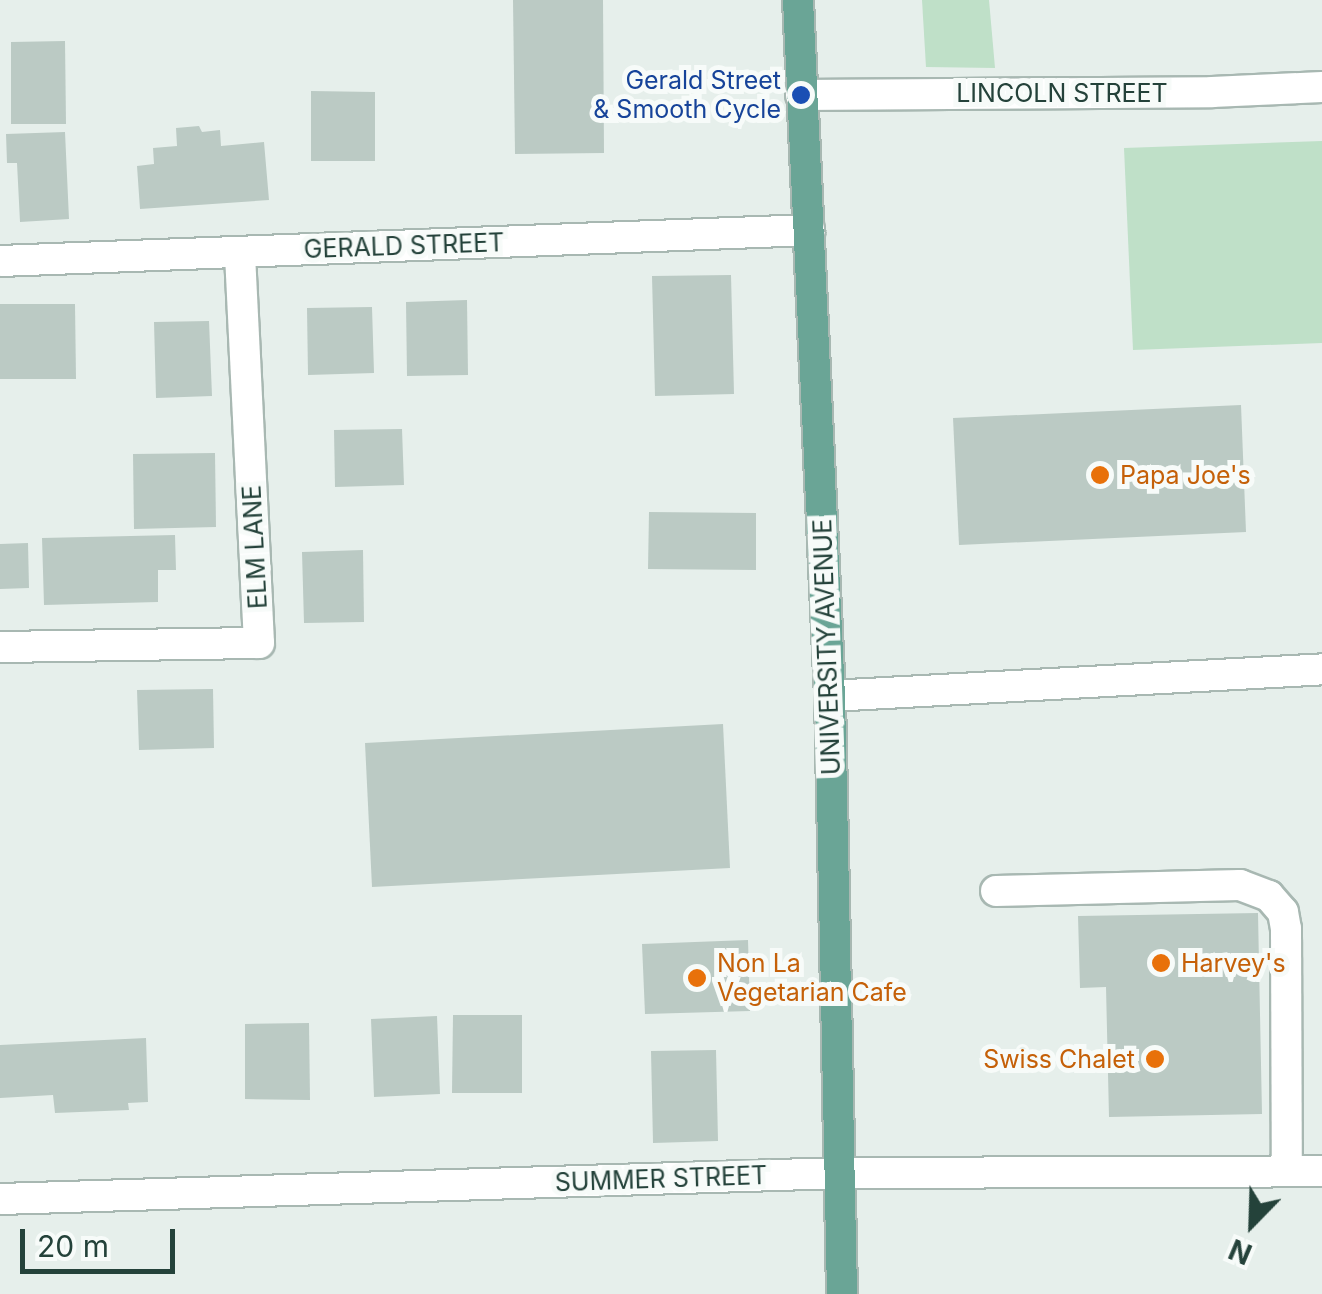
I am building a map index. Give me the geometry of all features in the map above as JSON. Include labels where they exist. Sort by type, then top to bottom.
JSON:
[{"type":"main road","name":"UNIVERSITY AVENUE","points":[[798,0],[830,696],[842,1294]]},
{"type":"street","name":"LINCOLN STREET","points":[[802,96],[1212,92],[1322,86]]},
{"type":"street","name":"GERALD STREET","points":[[0,261],[809,230]]},
{"type":"street","name":"ELM LANE","points":[[0,647],[260,644],[240,252]]},
{"type":"street","points":[[830,696],[1322,669]]},
{"type":"street","points":[[996,891],[1240,885],[1270,896],[1283,912],[1286,929],[1287,1171]]},
{"type":"street","name":"SUMMER STREET","points":[[0,1200],[842,1173],[1322,1171]]},
{"type":"green space","points":[[922,0],[989,0],[995,68],[926,67]]},
{"type":"green space","points":[[1322,141],[1322,343],[1133,350],[1124,148]]},
{"type":"building","points":[[513,0],[603,0],[604,153],[515,154]]},
{"type":"building","points":[[65,41],[66,124],[11,124],[11,42]]},
{"type":"building","points":[[311,91],[375,92],[375,161],[311,161]]},
{"type":"building","points":[[199,126],[202,132],[220,130],[221,146],[264,142],[269,200],[140,209],[137,166],[154,164],[153,148],[177,146],[176,128]]},
{"type":"building","points":[[65,132],[69,219],[20,222],[17,163],[7,163],[6,134]]},
{"type":"building","points":[[731,275],[734,394],[655,396],[652,276]]},
{"type":"building","points":[[467,300],[468,375],[407,376],[406,302]]},
{"type":"building","points":[[0,304],[75,304],[76,379],[0,379]]},
{"type":"building","points":[[372,307],[374,373],[308,375],[307,308]]},
{"type":"building","points":[[209,321],[212,396],[156,398],[154,322]]},
{"type":"building","name":"Papa Joe's","points":[[1241,405],[1246,532],[959,545],[953,418]]},
{"type":"building","points":[[402,429],[404,485],[335,487],[334,430]]},
{"type":"building","points":[[215,453],[216,527],[134,529],[133,454]]},
{"type":"building","points":[[649,512],[756,513],[756,570],[648,569]]},
{"type":"building","points":[[175,535],[176,570],[158,570],[158,602],[44,605],[42,538]]},
{"type":"building","points":[[28,543],[29,588],[0,589],[0,544]]},
{"type":"building","points":[[363,550],[364,622],[304,623],[302,552]]},
{"type":"building","points":[[213,689],[214,748],[139,750],[137,690]]},
{"type":"building","points":[[723,724],[730,868],[372,887],[365,743]]},
{"type":"building","points":[[1258,913],[1262,1114],[1109,1117],[1106,987],[1080,988],[1078,916]]},
{"type":"building","name":"Non La Vegetarian Cafe","points":[[748,940],[750,1011],[645,1014],[642,944]]},
{"type":"building","points":[[453,1015],[522,1015],[522,1093],[452,1093]]},
{"type":"building","points":[[437,1016],[440,1094],[374,1097],[371,1019]]},
{"type":"building","points":[[309,1023],[310,1100],[245,1099],[245,1024]]},
{"type":"building","points":[[146,1038],[148,1102],[128,1103],[129,1110],[55,1113],[53,1095],[0,1098],[0,1045]]},
{"type":"building","points":[[716,1050],[718,1141],[653,1143],[651,1051]]},
{"type":"place","name":"Gerald Street & Smooth Cycle","points":[[801,95]]},
{"type":"place","name":"Papa Joe's","points":[[1100,475]]},
{"type":"place","name":"Harvey's","points":[[1161,963]]},
{"type":"place","name":"Non La Vegetarian Cafe","points":[[697,978]]},
{"type":"place","name":"Swiss Chalet","points":[[1155,1059]]}]
